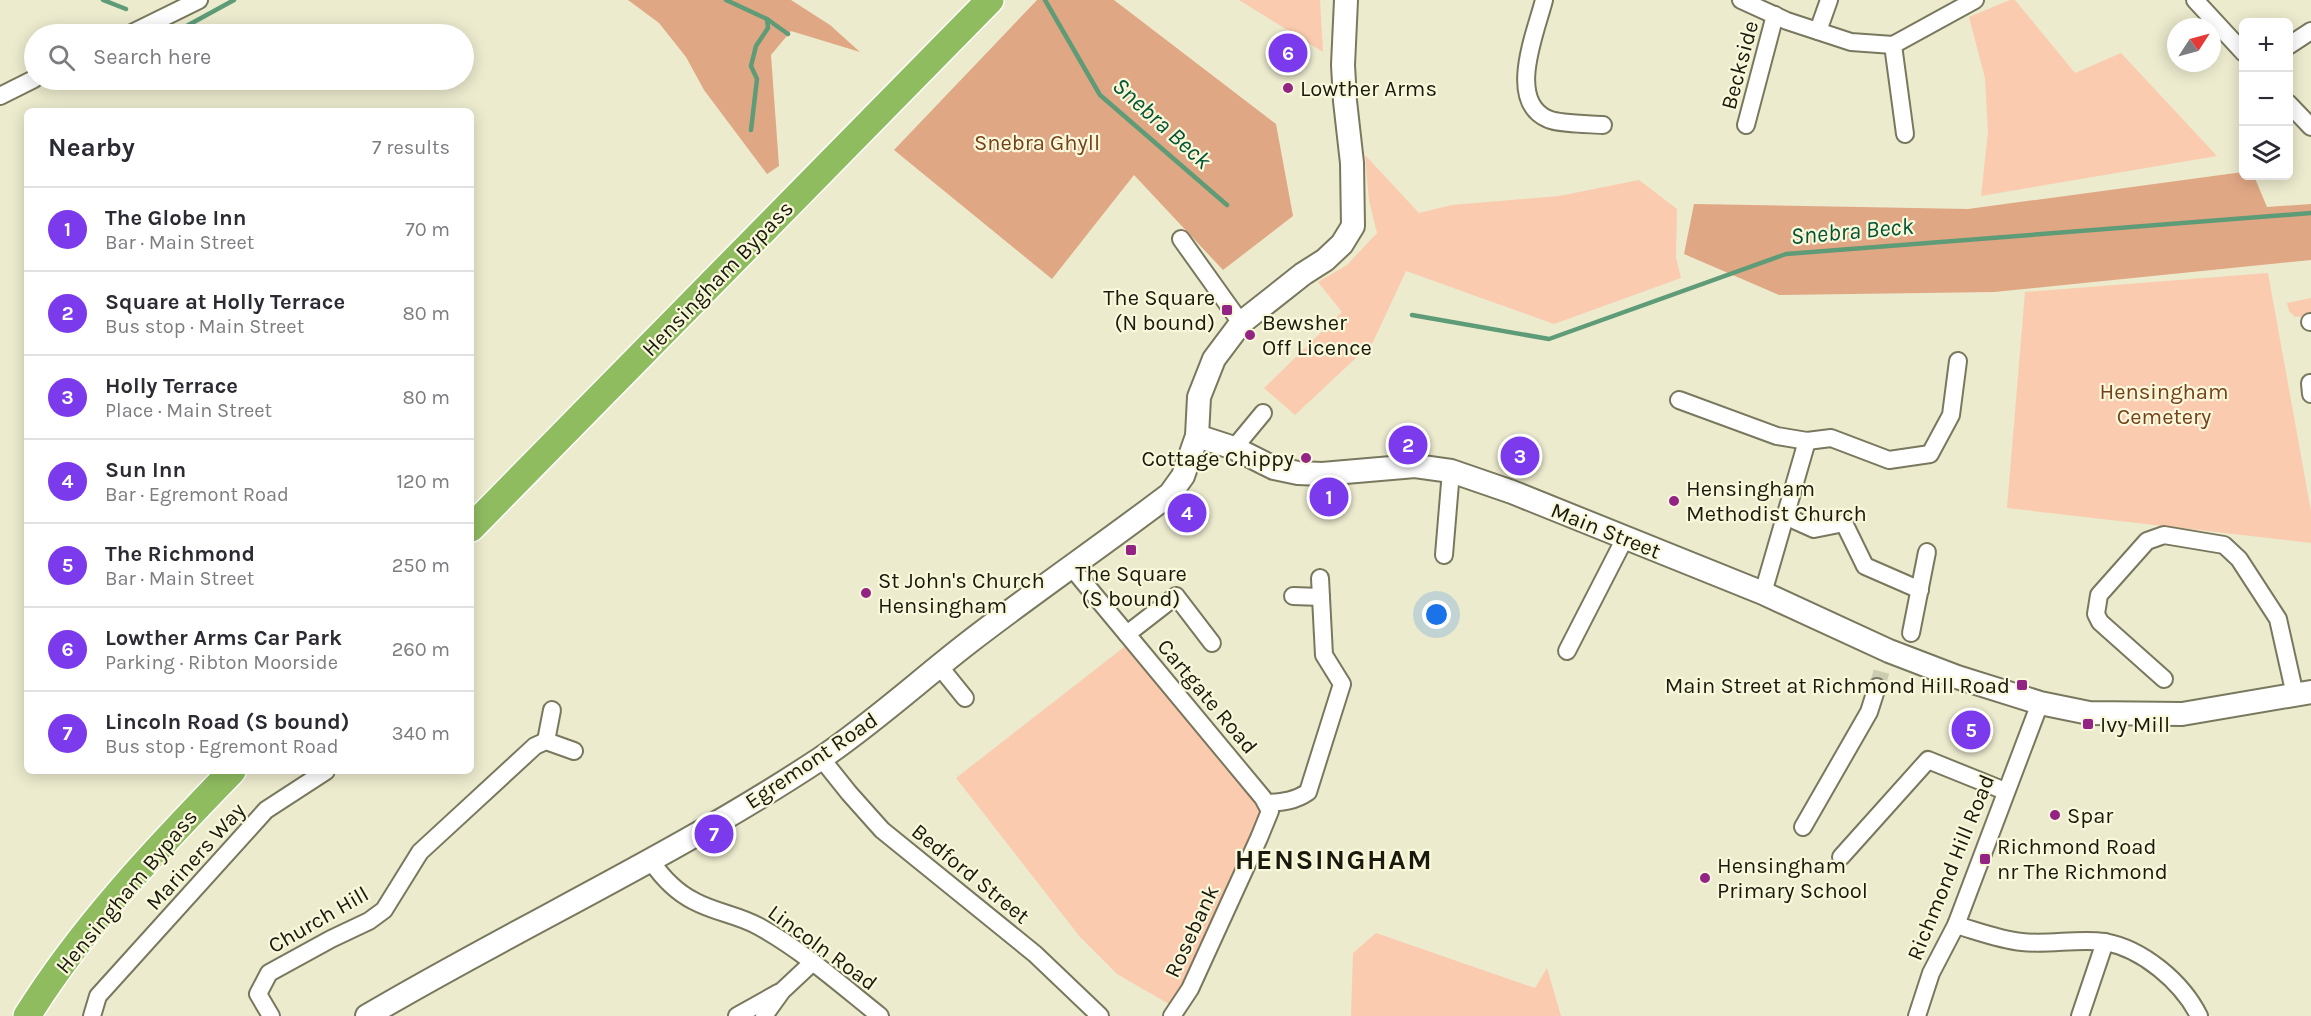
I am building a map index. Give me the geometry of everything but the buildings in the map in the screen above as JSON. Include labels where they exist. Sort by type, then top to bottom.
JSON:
[{"type":"highway","name":"Hensingham Bypass","points":[[474,525],[990,0]]},
{"type":"highway","name":"Hensingham Bypass","points":[[27,1016],[46,984],[108,906],[229,774]]},
{"type":"main road","points":[[1197,436],[1199,397],[1214,359],[1241,323],[1303,274],[1325,260],[1342,244],[1353,226],[1343,75],[1346,0]]},
{"type":"main road","name":"Main Street","points":[[1197,436],[1234,448],[1274,468],[1298,473],[1322,474],[1415,466],[1451,471],[1512,492],[1763,593],[1886,659],[1957,677],[2040,703],[2089,713],[2182,714],[2303,693]]},
{"type":"main road","name":"Egremont Road","points":[[367,1016],[450,967],[651,861],[821,758],[967,644],[1170,494],[1182,476],[1197,436]]},
{"type":"street","points":[[150,24],[199,0]]},
{"type":"street","points":[[1544,0],[1526,69],[1526,94],[1534,110],[1549,120],[1603,125]]},
{"type":"street","points":[[1741,0],[1775,15],[1851,42],[1893,45],[1975,0]]},
{"type":"street","points":[[1818,31],[1829,0]]},
{"type":"street","points":[[2195,0],[2239,48]]},
{"type":"street","name":"Beckside","points":[[1746,125],[1775,15]]},
{"type":"street","points":[[2293,43],[2311,31]]},
{"type":"street","points":[[1893,45],[1905,134]]},
{"type":"street","points":[[0,96],[24,85]]},
{"type":"street","points":[[2293,108],[2311,128]]},
{"type":"street","points":[[1181,239],[1241,323]]},
{"type":"street","points":[[1678,400],[1777,436],[1807,441],[1831,438],[1889,460],[1930,454],[1951,415],[1958,361]]},
{"type":"street","points":[[1234,448],[1263,412]]},
{"type":"street","points":[[1763,593],[1807,441]]},
{"type":"street","points":[[1444,555],[1451,471]]},
{"type":"street","points":[[1785,516],[1814,529],[1844,523],[1865,566],[1920,590]]},
{"type":"street","points":[[2164,679],[2100,622],[2096,614],[2099,595],[2140,547],[2153,538],[2164,535],[2224,544],[2239,559],[2278,619],[2303,693]]},
{"type":"street","points":[[1567,651],[1625,538]]},
{"type":"street","points":[[1911,633],[1927,552]]},
{"type":"street","name":"Cartgate Road","points":[[1072,568],[1266,800]]},
{"type":"street","points":[[1266,800],[1285,802],[1308,792],[1342,684],[1324,655],[1320,578]]},
{"type":"street","points":[[1127,634],[1176,596],[1212,643]]},
{"type":"street","points":[[1293,596],[1321,597]]},
{"type":"street","points":[[940,667],[965,698]]},
{"type":"street","points":[[1803,827],[1869,712],[1877,687]]},
{"type":"street","name":"Richmond Hill Road","points":[[1917,1016],[1931,973],[1956,925],[2040,703]]},
{"type":"street","points":[[552,710],[546,741],[574,751]]},
{"type":"street","name":"Church Hill","points":[[271,1016],[258,994],[269,973],[369,921],[384,910],[420,852],[535,746],[546,741]]},
{"type":"street","name":"Bedford Street","points":[[821,758],[854,800],[882,830],[1035,954],[1100,1016]]},
{"type":"street","points":[[1841,857],[1928,760],[2005,791]]},
{"type":"street","name":"Mariners Way","points":[[92,1016],[98,996],[266,810],[321,774]]},
{"type":"street","name":"Rosebank","points":[[1172,1016],[1190,989],[1259,838],[1270,811],[1266,800]]},
{"type":"street","name":"Lincoln Road","points":[[651,861],[675,889],[694,902],[757,925],[813,962],[880,1016]]},
{"type":"street","points":[[1956,925],[2021,942],[2105,942],[2144,957],[2175,981],[2188,996],[2199,1016]]},
{"type":"street","points":[[2080,1016],[2105,942]]},
{"type":"street","points":[[764,1016],[782,991],[813,962]]},
{"type":"street","points":[[737,1016],[782,991]]},
{"type":"green space","points":[[628,0],[791,0],[830,25],[860,52],[791,31],[771,55],[779,166],[767,174],[704,90],[686,57],[659,23]]},
{"type":"green space","name":"Snebra Ghyll","points":[[1037,0],[1114,0],[1276,124],[1293,216],[1223,270],[1134,175],[1052,279],[894,150]]},
{"type":"green space","points":[[1239,0],[1320,0],[1323,52]]},
{"type":"green space","points":[[2015,0],[2075,73],[2121,53],[2217,156],[1981,196],[1988,132],[1985,78],[1969,17]]},
{"type":"green space","points":[[1365,155],[1419,213],[1452,205],[1559,196],[1639,180],[1677,209],[1676,258],[1681,278],[1554,324],[1406,271],[1373,342],[1295,415],[1264,388],[1342,312],[1318,282],[1347,265],[1377,233],[1369,201]]},
{"type":"green space","points":[[2239,173],[2239,180],[2256,180],[2267,207],[2311,204],[2311,260],[1994,292],[1779,295],[1684,254],[1694,204],[1968,209]]},
{"type":"green space","name":"Hensingham Cemetery","points":[[2268,273],[2311,511],[2311,543],[2007,508],[2025,292]]},
{"type":"green space","points":[[2311,298],[2311,312],[2307,316],[2295,317],[2289,311],[2287,303]]},
{"type":"green space","points":[[1128,644],[1259,804],[1259,815],[1174,1007],[1117,974],[1080,937],[956,778]]},
{"type":"green space","points":[[1376,933],[1535,988],[1547,968],[1561,1016],[1351,1016],[1353,953]]},
{"type":"waterway","points":[[103,0],[126,9]]},
{"type":"waterway","points":[[190,24],[234,0]]},
{"type":"waterway","points":[[726,0],[767,19],[788,34]]},
{"type":"waterway","name":"Snebra Beck","points":[[1045,0],[1100,95],[1227,205]]},
{"type":"waterway","points":[[751,130],[757,79],[751,66],[756,46],[768,28],[767,19]]},
{"type":"waterway","name":"Snebra Beck","points":[[1412,315],[1549,339],[1786,254],[2311,213]]},
{"type":"tunnel","points":[[1877,687],[1883,666]]},
{"type":"place","name":"Lowther Arms Car Park","points":[[1288,53]]},
{"type":"place","name":"Lowther Arms","points":[[1288,88]]},
{"type":"place","name":"The Square (N bound)","points":[[1227,310]]},
{"type":"place","name":"Bewsher Off Licence","points":[[1250,335]]},
{"type":"place","name":"Square at Holly Terrace","points":[[1408,445]]},
{"type":"place","name":"Holly Terrace","points":[[1520,456]]},
{"type":"place","name":"Cottage Chippy","points":[[1306,458]]},
{"type":"place","name":"The Globe Inn","points":[[1329,497]]},
{"type":"place","name":"Hensingham Methodist Church","points":[[1674,501]]},
{"type":"place","name":"Sun Inn","points":[[1187,513]]},
{"type":"place","name":"The Square (S bound)","points":[[1131,550]]},
{"type":"place","name":"St John's Church Hensingham","points":[[866,593]]},
{"type":"place","name":"Main Street at Richmond Hill Road","points":[[2022,685]]},
{"type":"place","name":"Ivy Mill","points":[[2088,724]]},
{"type":"place","name":"The Richmond","points":[[1971,730]]},
{"type":"place","name":"Spar","points":[[2055,815]]},
{"type":"place","name":"Lincoln Road (S bound)","points":[[714,834]]},
{"type":"place","name":"Richmond Road nr The Richmond","points":[[1985,859]]},
{"type":"place","name":"Hensingham Primary School","points":[[1705,878]]},
{"type":"district","name":"HENSINGHAM","points":[[1334,859]]}]
